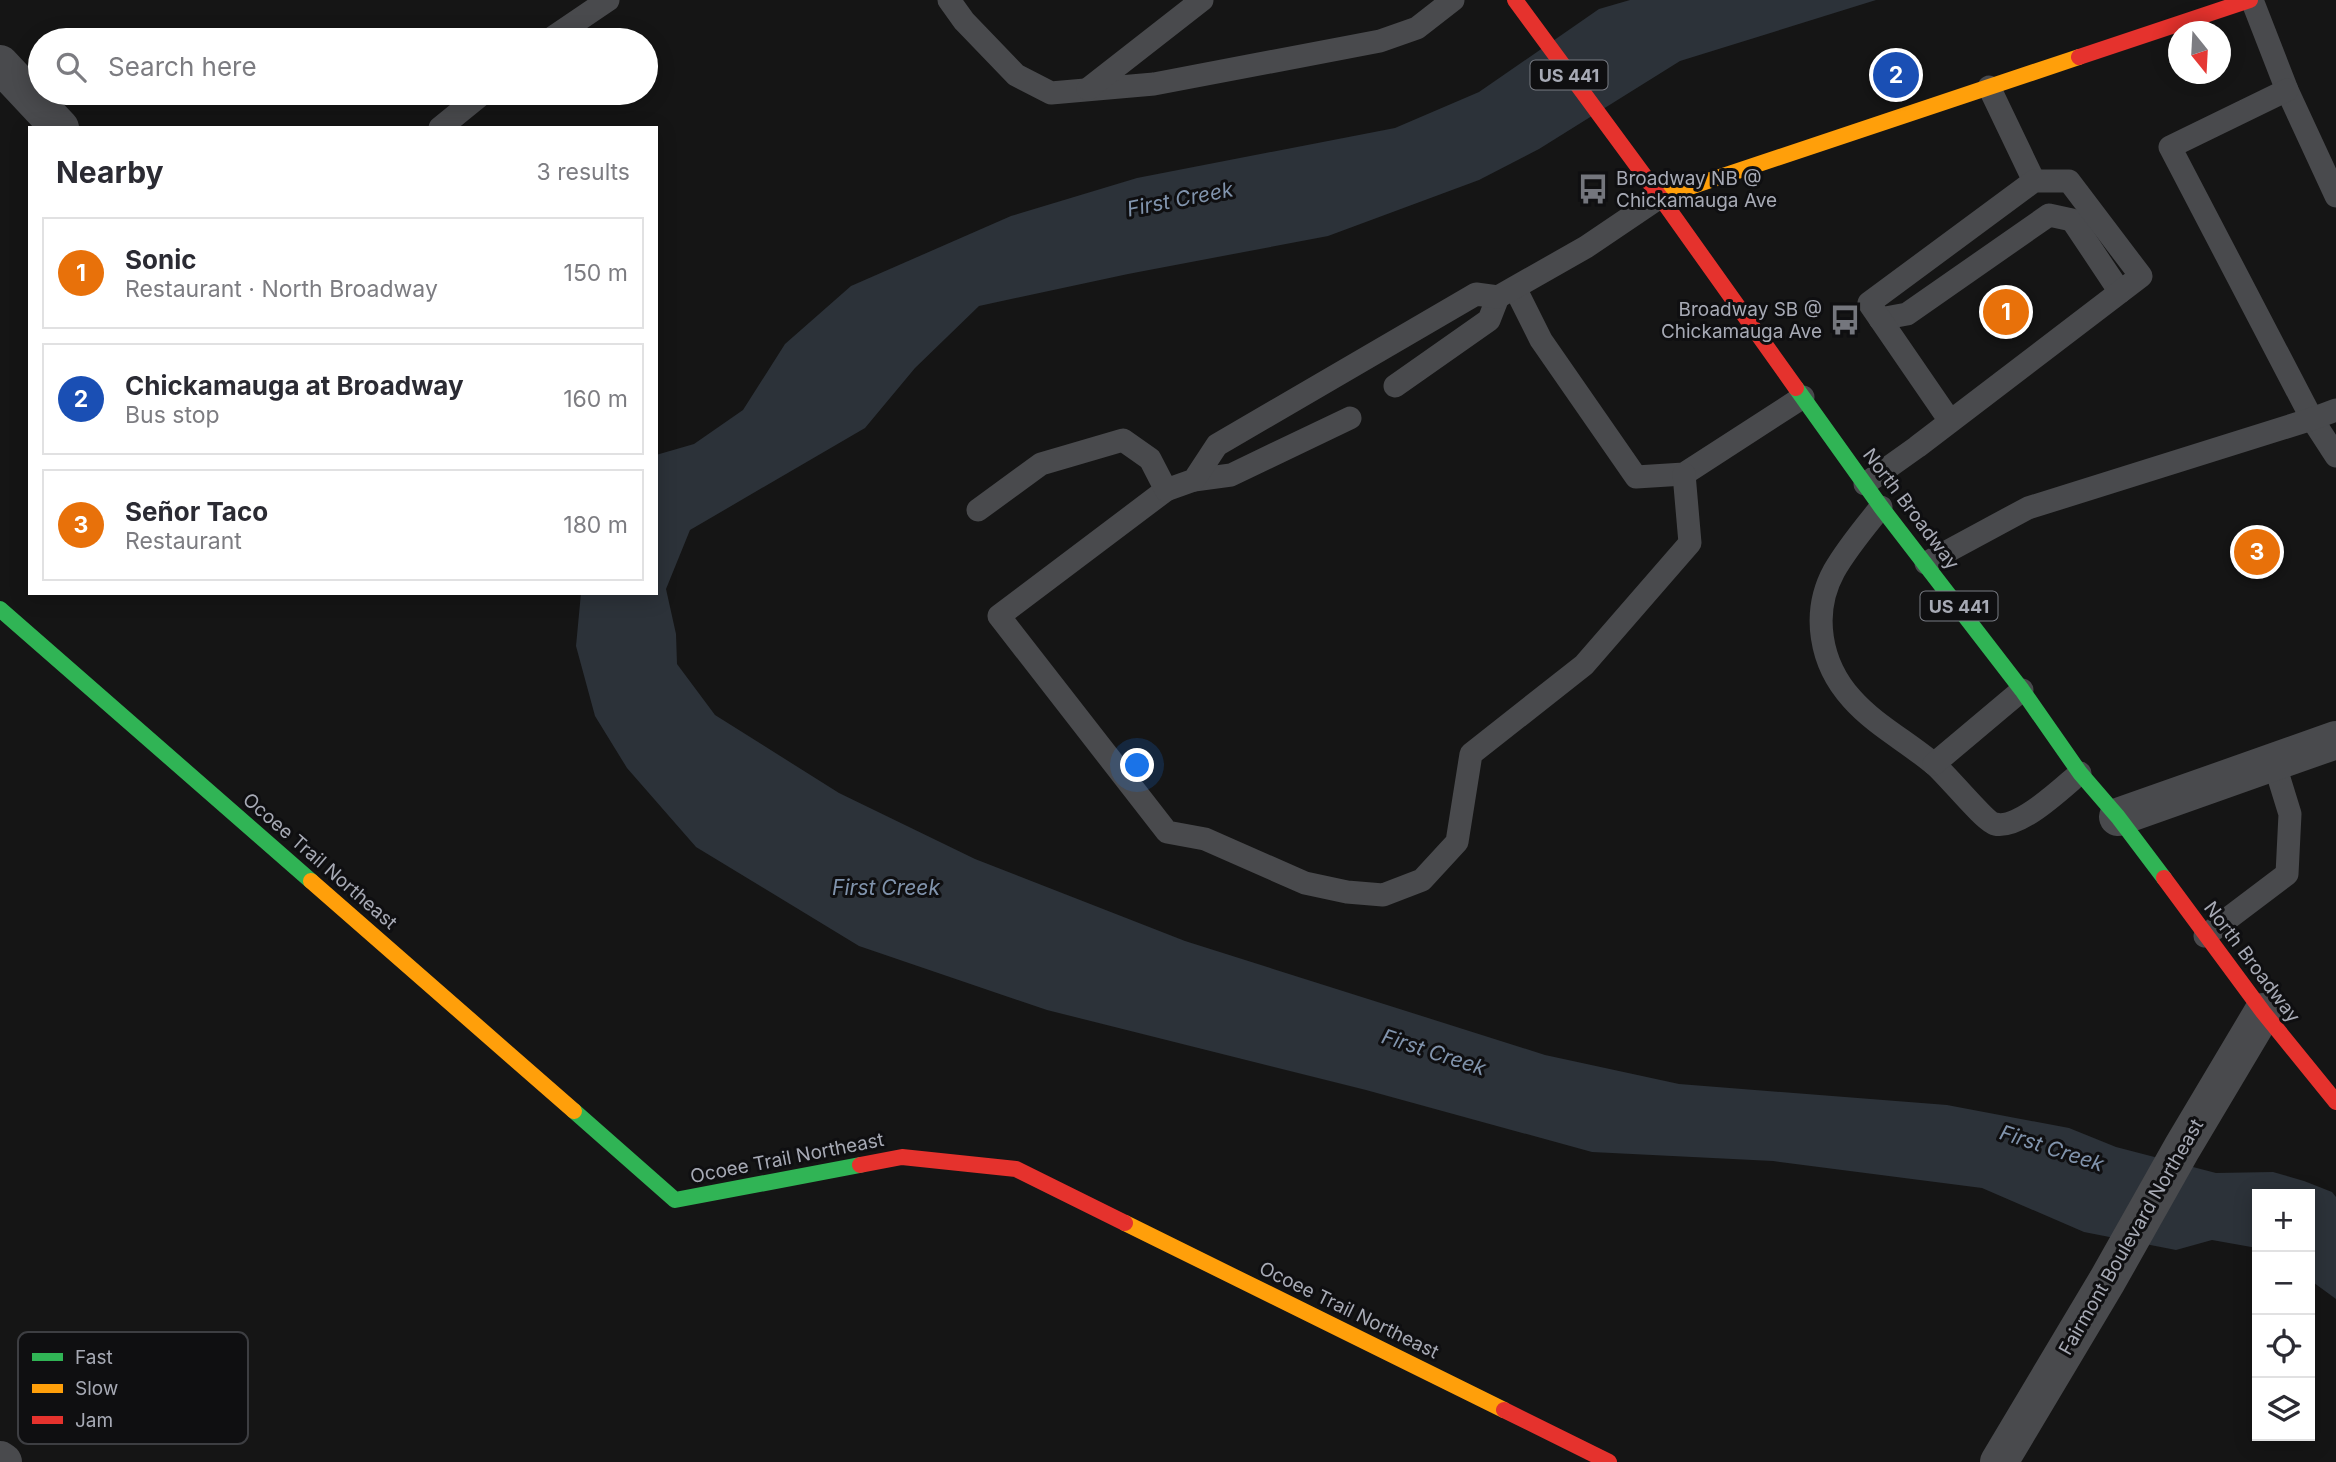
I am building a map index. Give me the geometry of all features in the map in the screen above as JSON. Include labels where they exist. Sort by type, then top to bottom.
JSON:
[{"type":"street","name":"North Broadway","points":[[1515,0],[1881,506],[2022,690],[2080,773],[2118,817],[2263,1012],[2336,1102]]},
{"type":"street","points":[[1660,197],[2251,0]]},
{"type":"street","points":[[0,64],[28,94]]},
{"type":"street","points":[[38,105],[58,126]]},
{"type":"street","name":"Ocoee Trail Northeast","points":[[0,609],[676,1200],[902,1157],[1016,1169],[1609,1462]]},
{"type":"street","points":[[2118,817],[2336,740]]},
{"type":"street","name":"Fairmont Boulevard Northeast","points":[[1999,1462],[2263,1012]]},
{"type":"lane","points":[[567,28],[608,0]]},
{"type":"lane","points":[[949,0],[964,21],[1016,75],[1051,93],[1154,84],[1380,41],[1417,28],[1453,0]]},
{"type":"lane","points":[[1088,89],[1202,0]]},
{"type":"lane","points":[[2251,0],[2287,90],[2336,196]]},
{"type":"lane","points":[[1989,87],[2034,181]]},
{"type":"lane","points":[[2287,90],[2170,147],[2312,419],[2336,456]]},
{"type":"lane","points":[[442,126],[468,105]]},
{"type":"lane","points":[[1865,484],[1950,421],[2141,276],[2069,181],[2034,181],[1869,303],[1950,421]]},
{"type":"lane","points":[[1395,386],[1489,320],[1506,293],[1586,247],[1660,197]]},
{"type":"lane","points":[[1880,319],[1907,314],[2049,215],[2072,220],[2120,292]]},
{"type":"lane","points":[[1506,293],[1636,477],[1684,474],[1803,397]]},
{"type":"lane","points":[[1194,480],[1217,445],[1476,294],[1506,293]]},
{"type":"lane","points":[[1926,563],[2028,508],[2336,410]]},
{"type":"lane","points":[[1350,418],[1231,475],[1194,480],[1166,490],[999,616],[1167,832],[1205,839],[1306,883],[1347,892],[1383,895],[1422,880],[1457,842],[1471,754],[1584,665],[1690,543],[1684,474]]},
{"type":"lane","points":[[978,510],[1041,464],[1123,440],[1150,459],[1166,490]]},
{"type":"lane","points":[[1881,506],[1834,571],[1824,594],[1820,623],[1823,645],[1832,671],[1852,699],[1882,726],[1934,764],[1984,817],[1995,824],[2009,823],[2024,816],[2080,773]]},
{"type":"lane","points":[[1934,764],[2022,690]]},
{"type":"lane","points":[[2205,936],[2287,874],[2290,814],[2274,762]]},
{"type":"water","name":"First Creek","points":[[1630,0],[1876,0],[1680,61],[1539,149],[1479,180],[1328,236],[979,306],[915,368],[865,428],[690,530],[666,589],[676,634],[677,664],[715,715],[839,793],[975,859],[1185,941],[1545,1055],[1679,1084],[1947,1105],[2069,1128],[2116,1147],[2216,1173],[2273,1172],[2304,1181],[2332,1192],[2336,1197],[2336,1299],[2315,1284],[2315,1189],[2252,1189],[2252,1247],[2212,1240],[2176,1250],[2084,1232],[1982,1188],[1773,1161],[1592,1152],[1366,1090],[1047,1010],[859,946],[696,847],[627,768],[595,716],[576,646],[581,595],[658,595],[658,454],[694,444],[743,410],[785,344],[851,286],[1011,216],[1137,178],[1395,128],[1479,92],[1599,9]]},
{"type":"traffic: fast","points":[[1796,388],[1881,507],[2022,690],[2080,773],[2118,817],[2164,878]]},
{"type":"traffic: fast","points":[[0,609],[311,881]]},
{"type":"traffic: fast","points":[[574,1111],[675,1200],[860,1165]]},
{"type":"traffic: slow","points":[[1660,197],[2079,57]]},
{"type":"traffic: slow","points":[[311,881],[574,1111]]},
{"type":"traffic: slow","points":[[1125,1223],[1504,1410]]},
{"type":"traffic: jam","points":[[1515,0],[1796,388]]},
{"type":"traffic: jam","points":[[2079,57],[2250,0]]},
{"type":"traffic: jam","points":[[2164,878],[2263,1012],[2336,1102]]},
{"type":"traffic: jam","points":[[860,1165],[902,1157],[1016,1169],[1125,1223]]},
{"type":"traffic: jam","points":[[1504,1410],[1609,1462]]},
{"type":"place","name":"Chickamauga at Broadway","points":[[1896,75]]},
{"type":"place","name":"Broadway NB @ Chickamauga Ave","points":[[1593,189]]},
{"type":"place","name":"Sonic","points":[[2006,312]]},
{"type":"place","name":"Broadway SB @ Chickamauga Ave","points":[[1845,320]]},
{"type":"place","name":"Señor Taco","points":[[2257,552]]}]
